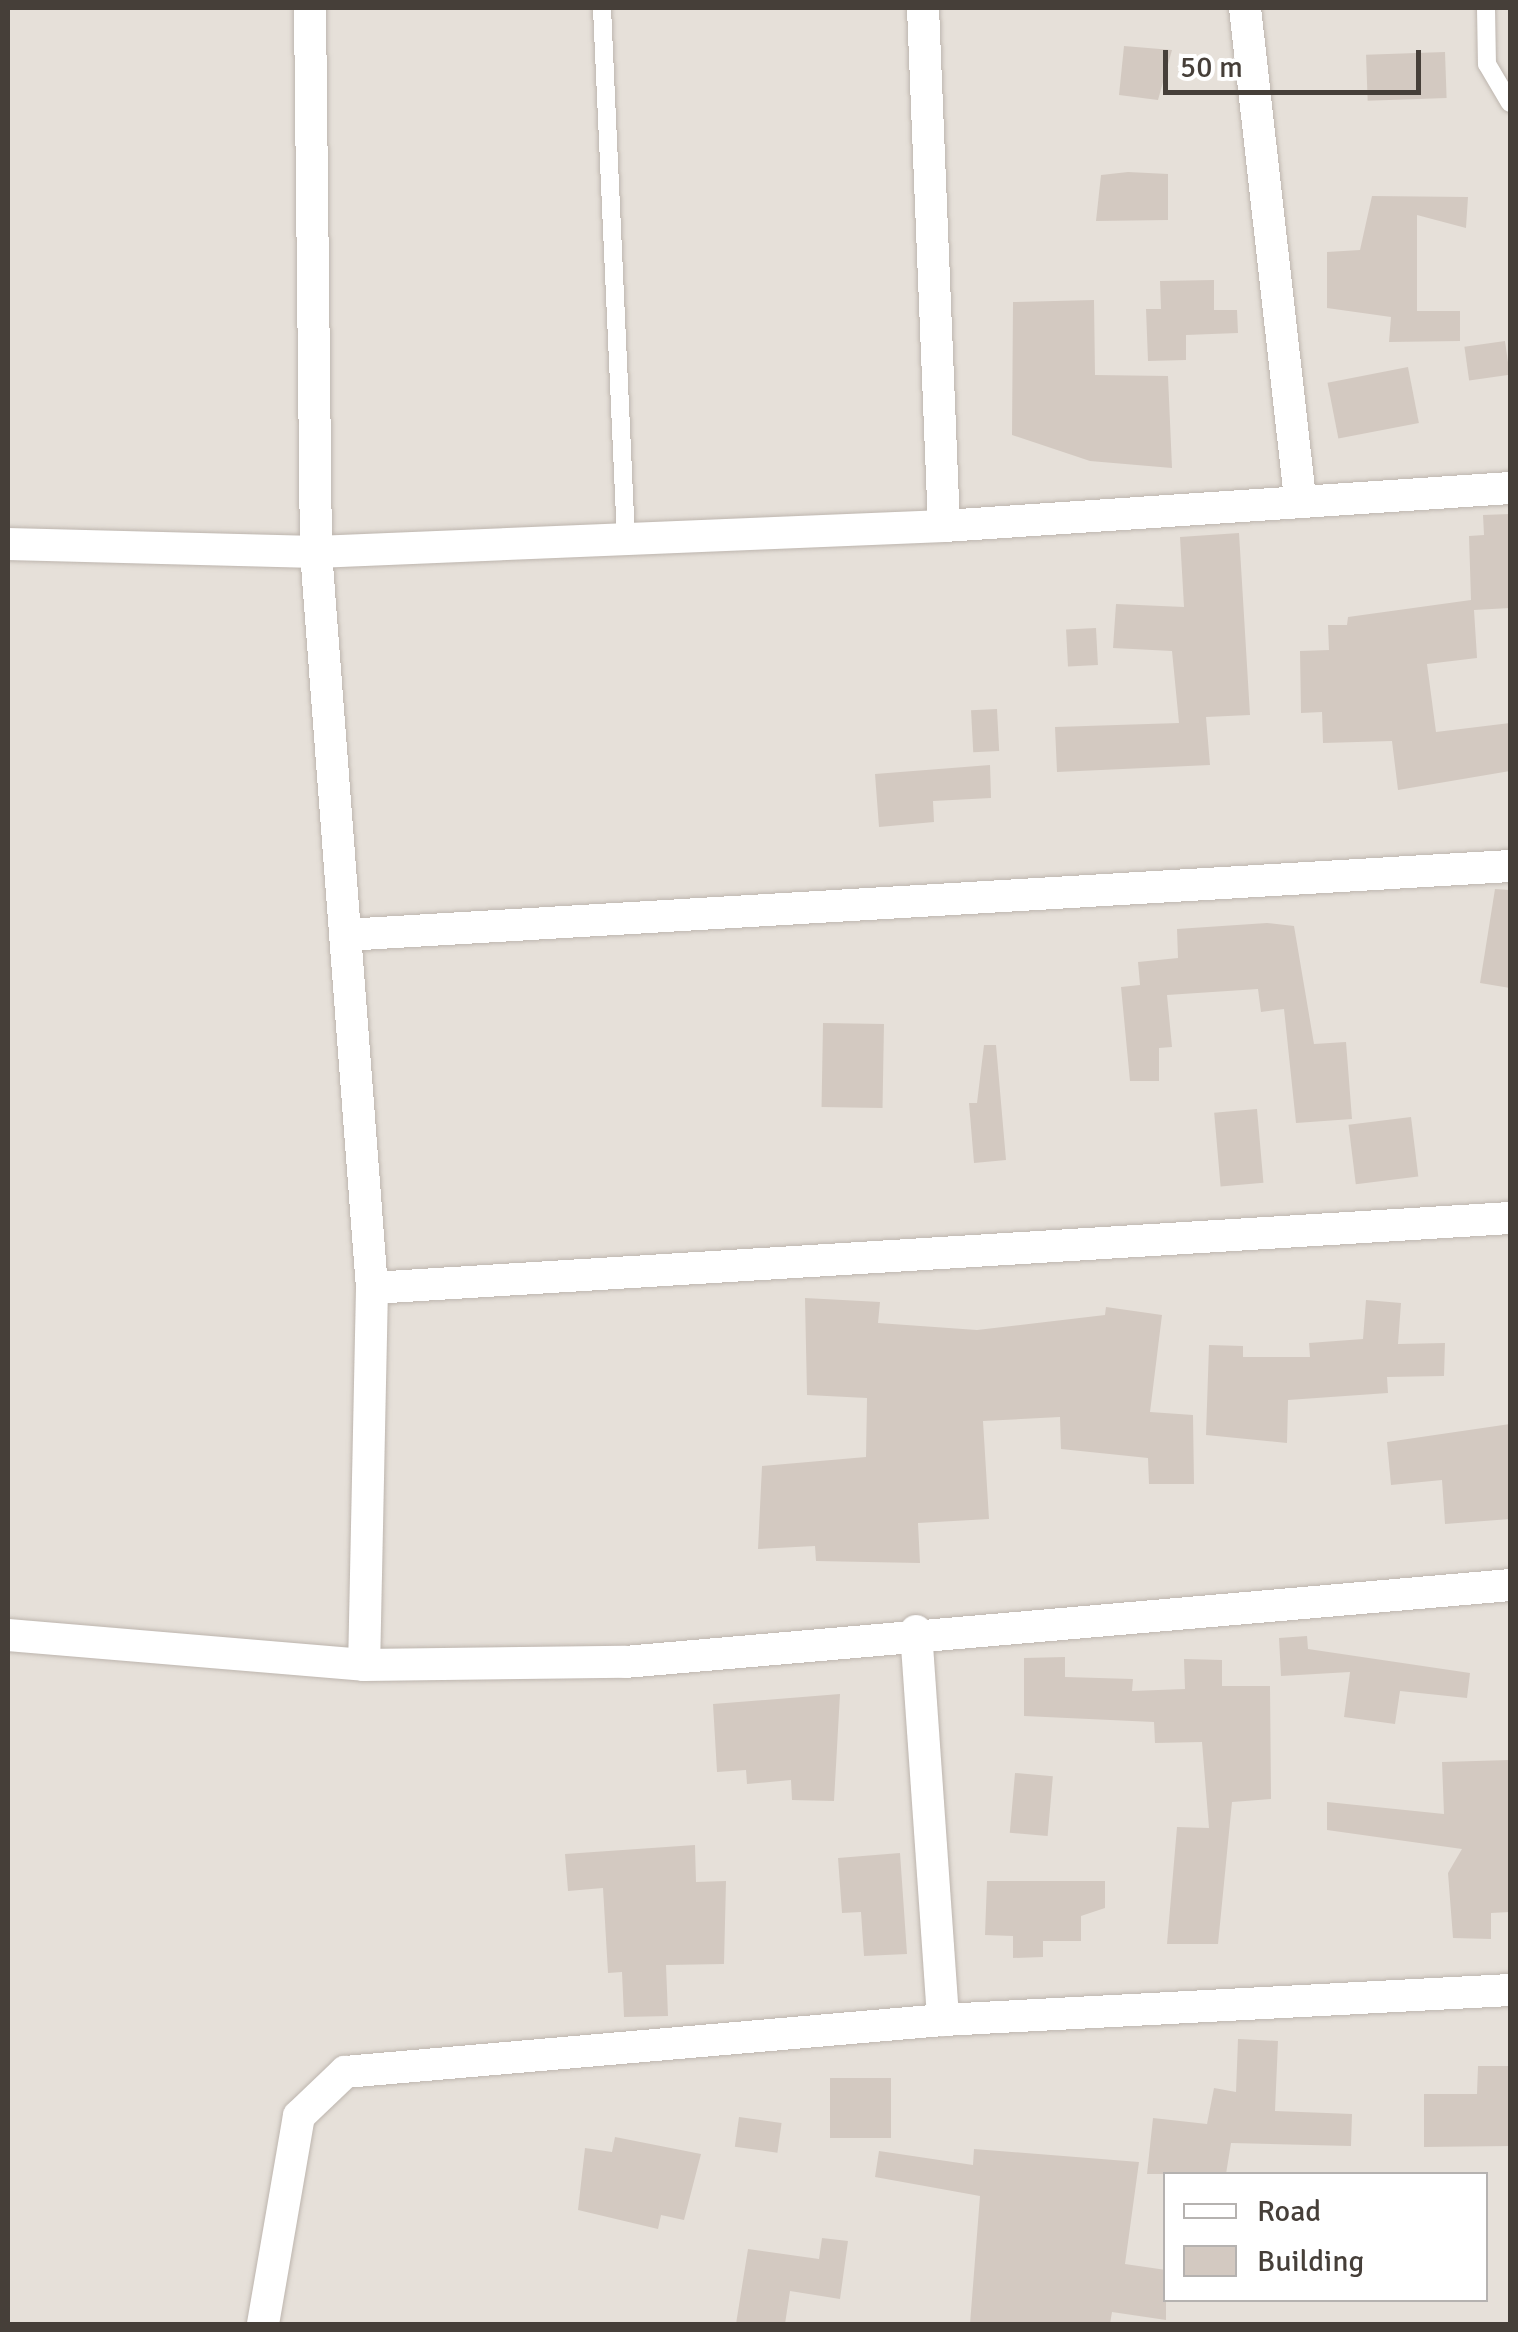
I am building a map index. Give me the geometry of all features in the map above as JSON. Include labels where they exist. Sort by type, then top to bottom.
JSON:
[{"type":"street","points":[[310,8],[316,552],[372,1288],[364,1665]]},
{"type":"street","points":[[923,8],[944,526]]},
{"type":"street","points":[[1245,8],[1300,502]]},
{"type":"street","points":[[8,544],[316,552],[944,526],[1510,488]]},
{"type":"street","points":[[345,935],[1510,866]]},
{"type":"street","points":[[372,1288],[1510,1218]]},
{"type":"street","points":[[8,1635],[364,1665],[624,1662],[916,1631],[1510,1585]]},
{"type":"street","points":[[916,1631],[943,2020]]},
{"type":"street","points":[[263,2324],[299,2116],[345,2072],[943,2020],[1510,1990]]},
{"type":"lane","points":[[602,8],[626,539]]},
{"type":"lane","points":[[1486,8],[1487,64],[1510,102]]},
{"type":"shaded area","points":[[8,8],[1510,8],[1510,2324],[8,2324]]},
{"type":"building","points":[[1124,46],[1172,50],[1158,100],[1119,95]]},
{"type":"building","points":[[1445,52],[1447,98],[1368,101],[1366,55]]},
{"type":"building","points":[[1168,174],[1168,220],[1096,221],[1101,175]]},
{"type":"building","points":[[1372,196],[1468,197],[1466,228],[1417,215],[1417,311],[1460,311],[1460,341],[1389,342],[1391,317],[1327,308],[1327,252],[1360,250]]},
{"type":"building","points":[[1214,280],[1214,310],[1237,310],[1238,333],[1186,335],[1186,360],[1148,361],[1146,309],[1161,309],[1160,281]]},
{"type":"building","points":[[1094,300],[1095,375],[1168,376],[1172,468],[1090,461],[1012,435],[1013,302]]},
{"type":"building","points":[[1505,341],[1510,375],[1469,380],[1464,347]]},
{"type":"building","points":[[1408,367],[1419,423],[1338,439],[1328,383]]},
{"type":"building","points":[[1510,514],[1510,608],[1474,610],[1477,658],[1427,664],[1436,732],[1510,723],[1510,771],[1398,790],[1392,741],[1323,743],[1322,712],[1301,713],[1300,651],[1329,650],[1328,625],[1347,625],[1348,617],[1471,600],[1469,536],[1484,535],[1483,515]]},
{"type":"building","points":[[1239,533],[1250,715],[1206,717],[1210,765],[1057,772],[1055,727],[1179,723],[1172,651],[1113,648],[1116,604],[1184,607],[1180,537]]},
{"type":"building","points":[[1096,628],[1098,665],[1068,667],[1066,630]]},
{"type":"building","points":[[997,709],[999,751],[973,752],[971,710]]},
{"type":"building","points":[[990,765],[991,798],[933,801],[934,822],[879,827],[875,774]]},
{"type":"building","points":[[1495,889],[1510,890],[1510,988],[1480,983]]},
{"type":"building","points":[[1267,923],[1294,926],[1314,1044],[1346,1042],[1352,1119],[1296,1123],[1284,1009],[1261,1012],[1258,989],[1167,995],[1172,1047],[1159,1048],[1159,1081],[1130,1081],[1121,987],[1140,985],[1138,962],[1178,958],[1177,929]]},
{"type":"building","points":[[823,1023],[884,1024],[883,1108],[822,1107]]},
{"type":"building","points":[[984,1045],[996,1045],[1006,1160],[974,1163],[969,1103],[977,1103]]},
{"type":"building","points":[[1257,1109],[1263,1183],[1221,1186],[1214,1113]]},
{"type":"building","points":[[1411,1117],[1418,1177],[1356,1184],[1348,1125]]},
{"type":"building","points":[[805,1298],[880,1302],[878,1323],[977,1330],[1105,1315],[1106,1307],[1162,1315],[1150,1412],[1193,1415],[1194,1484],[1149,1484],[1148,1458],[1061,1449],[1060,1417],[983,1421],[989,1519],[918,1523],[920,1563],[816,1561],[815,1546],[758,1549],[762,1466],[866,1457],[867,1398],[807,1395]]},
{"type":"building","points":[[1366,1300],[1401,1303],[1398,1344],[1445,1343],[1444,1376],[1387,1377],[1388,1393],[1288,1400],[1287,1443],[1206,1435],[1209,1345],[1243,1346],[1243,1357],[1310,1357],[1309,1343],[1363,1339]]},
{"type":"building","points":[[1510,1424],[1510,1519],[1445,1524],[1442,1480],[1391,1485],[1387,1442]]},
{"type":"building","points":[[1307,1636],[1308,1649],[1470,1673],[1467,1698],[1400,1691],[1395,1724],[1344,1717],[1350,1672],[1281,1676],[1279,1638]]},
{"type":"building","points":[[1065,1657],[1065,1677],[1133,1679],[1132,1691],[1185,1689],[1184,1659],[1222,1660],[1222,1686],[1270,1686],[1271,1799],[1232,1802],[1218,1944],[1167,1944],[1177,1827],[1209,1828],[1202,1742],[1155,1743],[1154,1722],[1024,1716],[1024,1658]]},
{"type":"building","points":[[840,1694],[834,1801],[792,1800],[791,1780],[747,1784],[746,1770],[717,1772],[713,1704]]},
{"type":"building","points":[[1510,1760],[1510,1912],[1491,1913],[1491,1939],[1453,1938],[1448,1873],[1462,1849],[1327,1830],[1327,1802],[1444,1814],[1442,1762]]},
{"type":"building","points":[[1015,1773],[1053,1776],[1048,1836],[1010,1833]]},
{"type":"building","points":[[695,1845],[696,1882],[726,1881],[724,1964],[666,1965],[668,2016],[624,2017],[622,1972],[608,1973],[603,1888],[568,1891],[565,1854]]},
{"type":"building","points":[[900,1853],[907,1954],[864,1956],[861,1912],[842,1913],[838,1858]]},
{"type":"building","points":[[987,1881],[1105,1881],[1105,1908],[1081,1916],[1081,1941],[1043,1941],[1043,1957],[1013,1958],[1013,1936],[985,1935]]},
{"type":"building","points":[[1238,2039],[1278,2041],[1275,2111],[1352,2114],[1351,2146],[1231,2143],[1226,2172],[1147,2174],[1153,2118],[1207,2124],[1214,2088],[1236,2092]]},
{"type":"building","points":[[1478,2066],[1510,2066],[1510,2146],[1424,2147],[1424,2094],[1477,2094]]},
{"type":"building","points":[[830,2078],[891,2078],[891,2138],[830,2138]]},
{"type":"building","points":[[739,2117],[782,2123],[777,2153],[735,2147]]},
{"type":"building","points":[[615,2137],[701,2154],[684,2220],[661,2215],[658,2229],[578,2210],[585,2148],[612,2152]]},
{"type":"building","points":[[974,2149],[1139,2162],[1125,2264],[1163,2270],[1166,2320],[1112,2312],[1110,2324],[970,2324],[980,2196],[875,2177],[879,2151],[973,2165]]},
{"type":"building","points":[[822,2238],[848,2241],[840,2299],[790,2291],[785,2324],[736,2324],[748,2249],[819,2259]]}]
